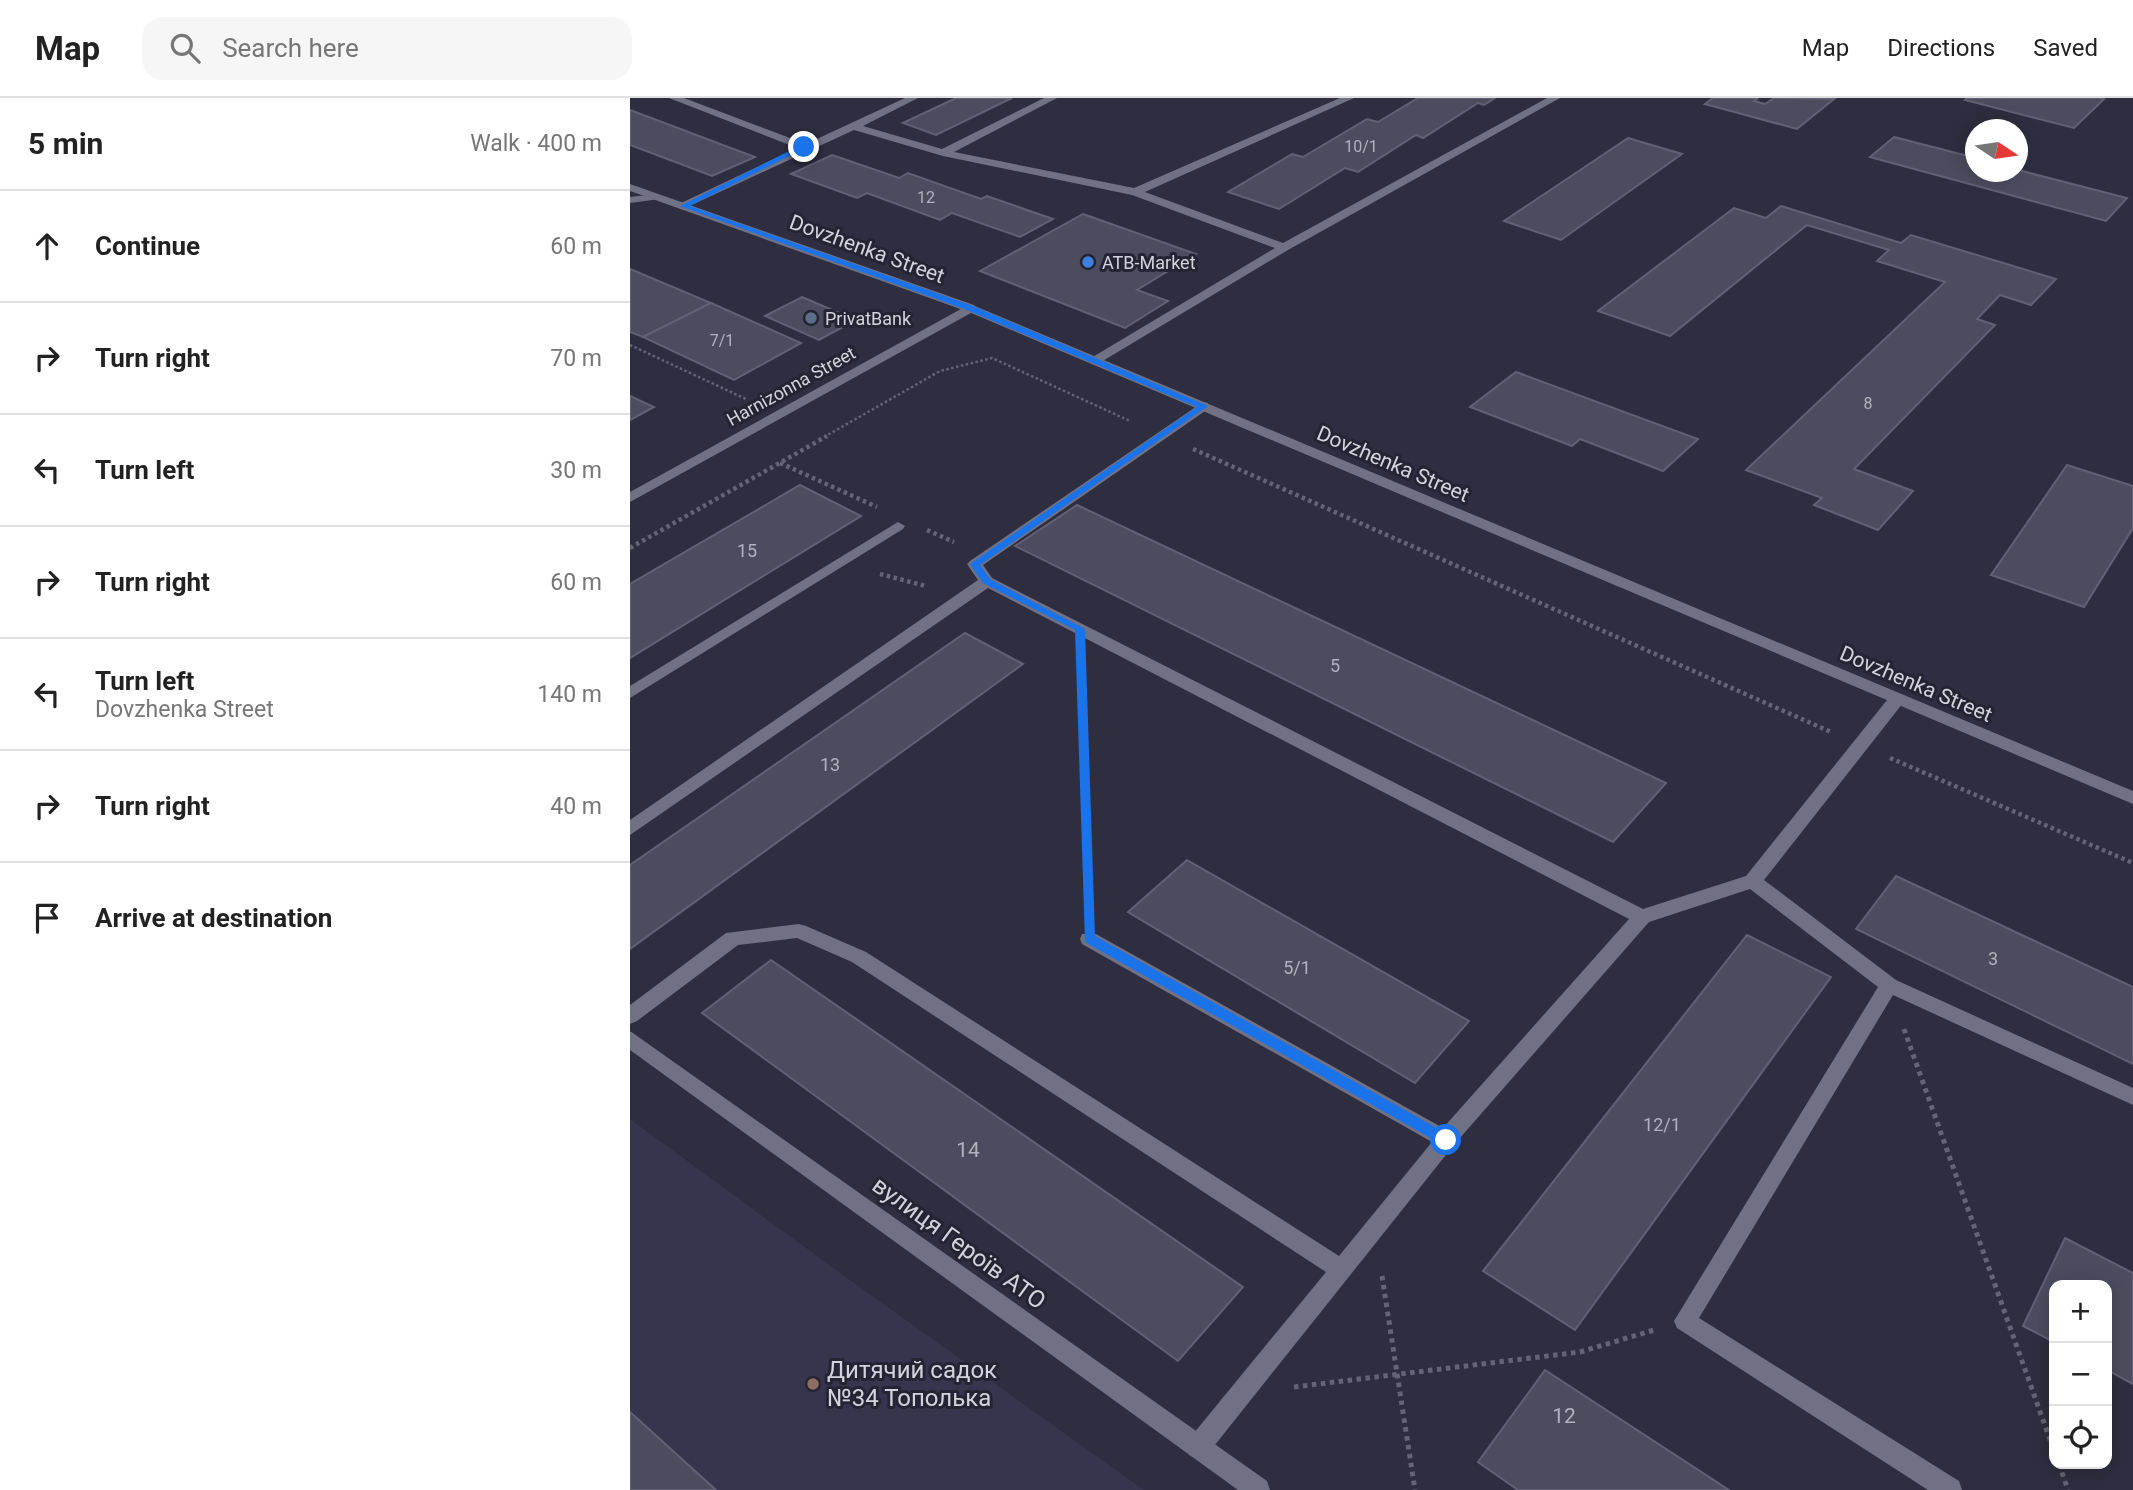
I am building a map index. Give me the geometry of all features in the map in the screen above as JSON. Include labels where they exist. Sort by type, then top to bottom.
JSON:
[{"type":"street","points":[[674,98],[804,147]]},
{"type":"street","points":[[683,206],[913,98]]},
{"type":"street","points":[[943,153],[1052,98]]},
{"type":"street","points":[[1135,192],[1349,98]]},
{"type":"street","points":[[1096,361],[1284,247],[1555,98]]},
{"type":"street","points":[[853,126],[943,153],[1135,192],[1284,247]]},
{"type":"street","name":"Dovzhenka Street","points":[[630,187],[970,308],[2133,798]]},
{"type":"street","points":[[630,200],[656,197]]},
{"type":"street","name":"Harnizonna Street","points":[[630,498],[970,308]]},
{"type":"street","points":[[1203,406],[975,564],[987,581],[1642,917]]},
{"type":"street","points":[[630,693],[898,526]]},
{"type":"street","points":[[630,829],[987,581]]},
{"type":"street","points":[[1199,1447],[1446,1140],[1642,917],[1753,881],[1897,699]]},
{"type":"street","points":[[1753,881],[1889,985],[2133,1097]]},
{"type":"street","points":[[630,1016],[733,938],[799,931],[859,957],[1341,1270]]},
{"type":"street","points":[[1089,939],[1446,1140]]},
{"type":"street","points":[[1889,985],[1685,1321],[1950,1490]]},
{"type":"street","name":"вулиця Героїв АТО","points":[[630,1039],[1258,1490]]},
{"type":"path","points":[[630,345],[753,403]]},
{"type":"path","points":[[630,548],[940,371],[992,358],[1860,745],[2133,863]]},
{"type":"path","points":[[839,562],[964,597]]},
{"type":"path","points":[[1080,629],[1089,939]]},
{"type":"path","points":[[1889,985],[2049,1437]]},
{"type":"path","points":[[1375,1228],[1415,1490]]},
{"type":"path","points":[[1242,1393],[1580,1352],[1685,1321]]},
{"type":"path","points":[[2061,1469],[2068,1490]]},
{"type":"shaded area","name":"Дитячий садок №34 Тополька","points":[[630,1119],[847,1278],[1144,1490],[630,1490]]},
{"type":"building","points":[[956,98],[1012,98],[936,135],[903,123]]},
{"type":"building","points":[[1418,98],[1495,98],[1484,105],[1478,103],[1423,138],[1416,135],[1358,172],[1345,168],[1279,209],[1228,192],[1292,154],[1303,157],[1367,119],[1378,122]]},
{"type":"building","points":[[1713,98],[1753,98],[1757,99],[1754,101],[1765,104],[1774,98],[1834,99],[1797,129],[1705,104]]},
{"type":"building","points":[[2104,99],[2074,128],[1965,100]]},
{"type":"building","points":[[630,110],[755,157],[712,176],[630,145]]},
{"type":"building","points":[[1894,137],[1965,155],[1965,182],[2028,182],[2028,173],[2127,198],[2106,221],[1870,157]]},
{"type":"building","points":[[1628,138],[1682,154],[1561,240],[1504,221]]},
{"type":"building","points":[[832,155],[899,178],[908,173],[981,199],[987,196],[1053,219],[1020,237],[952,213],[940,220],[867,193],[857,198],[791,174]]},
{"type":"building","points":[[1781,206],[1901,243],[1911,235],[2056,279],[2031,305],[2000,295],[1977,319],[1995,325],[1854,469],[1913,491],[1878,530],[1814,505],[1822,498],[1746,470],[1945,282],[1877,261],[1889,250],[1807,225],[1670,336],[1598,311],[1734,208],[1766,218]]},
{"type":"building","points":[[1083,214],[1196,254],[1137,290],[1168,301],[1125,328],[980,271]]},
{"type":"building","points":[[630,269],[711,303],[643,337],[630,332]]},
{"type":"building","points":[[802,297],[856,320],[819,340],[765,316]]},
{"type":"building","points":[[711,303],[801,343],[734,380],[643,337]]},
{"type":"building","points":[[1516,372],[1698,439],[1663,471],[1580,439],[1572,446],[1470,407]]},
{"type":"building","points":[[630,396],[654,407],[630,420]]},
{"type":"building","points":[[2067,465],[2133,486],[2133,528],[2084,607],[1991,575]]},
{"type":"building","points":[[800,485],[861,516],[630,658],[630,584]]},
{"type":"building","points":[[1077,505],[1666,783],[1613,842],[1015,546]]},
{"type":"building","points":[[965,633],[1023,664],[630,949],[630,865]]},
{"type":"building","points":[[1187,860],[1469,1021],[1415,1083],[1128,912]]},
{"type":"building","points":[[1896,876],[2133,987],[2133,1064],[1856,929]]},
{"type":"building","points":[[1747,935],[1831,977],[1575,1330],[1483,1271]]},
{"type":"building","points":[[771,960],[1243,1287],[1178,1361],[702,1013]]},
{"type":"building","points":[[2065,1238],[2133,1273],[2133,1384],[2112,1373],[2112,1280],[2049,1280],[2049,1339],[2023,1326]]},
{"type":"building","points":[[1545,1370],[1729,1490],[1518,1490],[1478,1462]]},
{"type":"building","points":[[630,1412],[716,1490],[630,1490]]},
{"type":"place","name":"ATB-Market","points":[[1088,262]]},
{"type":"place","name":"PrivatBank","points":[[811,318]]},
{"type":"place","name":"Дитячий садок №34 Тополька","points":[[813,1384]]},
{"type":"route","points":[[804,147],[683,206],[970,308],[1203,406],[975,564],[987,581],[1080,629],[1089,939],[1446,1140]]}]
